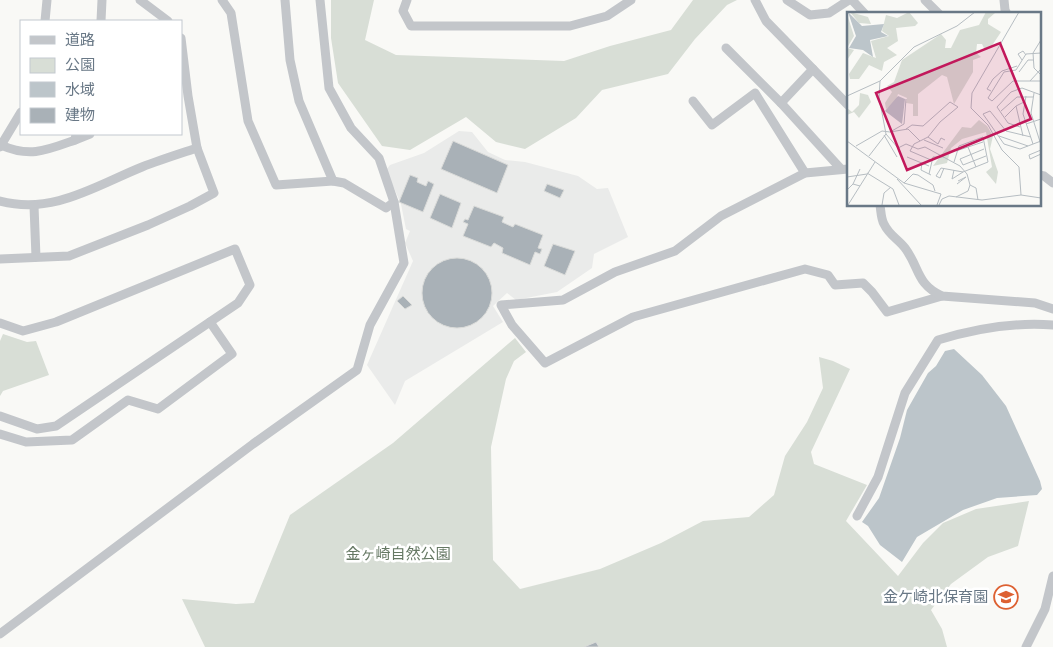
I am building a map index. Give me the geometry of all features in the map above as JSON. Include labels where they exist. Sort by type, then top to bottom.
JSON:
[{"type":"street","points":[[45,20],[47,0]]},
{"type":"street","points":[[100,20],[102,0]]},
{"type":"street","points":[[140,0],[167,20]]},
{"type":"street","points":[[222,0],[231,13],[248,121],[276,185],[333,181],[344,183],[386,208],[394,202]]},
{"type":"street","points":[[285,0],[290,60],[299,101],[333,181]]},
{"type":"street","points":[[0,634],[253,444],[357,370],[370,325],[404,263],[394,202],[379,158],[351,128],[328,88],[320,0]]},
{"type":"street","points":[[407,0],[403,11],[412,26],[570,26],[606,16],[631,0]]},
{"type":"street","points":[[755,0],[766,21],[847,104]]},
{"type":"street","points":[[786,0],[810,15],[829,13],[851,0],[864,12]]},
{"type":"street","points":[[927,1],[937,12]]},
{"type":"street","points":[[726,48],[845,169]]},
{"type":"street","points":[[0,259],[69,256],[148,225],[214,193],[197,148],[185,97],[182,54]]},
{"type":"street","points":[[781,102],[813,69]]},
{"type":"street","points":[[693,101],[712,125],[755,93],[805,173]]},
{"type":"street","points":[[20,114],[0,146],[13,150],[35,152],[76,137]]},
{"type":"street","points":[[0,201],[34,206],[71,198],[143,167],[197,148]]},
{"type":"street","points":[[845,169],[805,173],[721,216],[675,251],[615,272],[562,300],[501,306],[512,325],[545,363],[632,317],[805,269],[828,275],[835,285],[863,283],[887,312],[942,296],[1035,303],[1053,309]]},
{"type":"street","points":[[1040,175],[1053,183]]},
{"type":"street","points":[[34,206],[36,257]]},
{"type":"street","points":[[880,206],[883,222],[890,235],[903,246],[930,290],[942,296]]},
{"type":"street","points":[[0,323],[23,331],[56,322],[235,249],[250,285],[238,303],[56,426],[37,429],[0,416]]},
{"type":"street","points":[[0,434],[26,442],[72,440],[128,400],[158,409],[232,354],[210,322]]},
{"type":"street","points":[[857,516],[878,476],[905,393],[938,340],[962,333],[1032,324],[1053,325]]},
{"type":"street","points":[[1026,647],[1045,609],[1053,576]]},
{"type":"shaded area","points":[[459,131],[472,132],[488,152],[505,160],[525,162],[578,176],[597,189],[608,188],[628,237],[594,254],[592,268],[557,292],[516,300],[507,293],[493,306],[503,322],[405,381],[395,405],[367,365],[413,261],[405,243],[410,231],[406,229],[401,204],[386,170],[390,165],[424,153]]},
{"type":"green space","points":[[331,0],[374,0],[365,40],[396,55],[564,61],[610,46],[671,30],[693,0],[737,0],[727,5],[695,39],[668,74],[602,90],[576,118],[525,149],[496,142],[466,117],[410,150],[382,146],[338,83],[331,38]]},
{"type":"green space","points":[[3,334],[27,342],[36,341],[49,375],[3,391],[0,396],[0,341]]},
{"type":"green space","name":"金ヶ崎自然公園","points":[[515,338],[526,352],[514,361],[506,379],[491,447],[493,560],[520,589],[600,569],[661,543],[703,521],[749,517],[774,495],[785,456],[807,422],[823,388],[819,357],[850,369],[811,452],[814,464],[867,485],[846,521],[898,576],[923,543],[943,523],[976,509],[1029,501],[1018,546],[988,557],[951,584],[931,610],[942,629],[947,647],[205,647],[182,599],[236,604],[254,603],[290,515],[393,443]]},
{"type":"water","points":[[954,349],[982,375],[1006,406],[1042,489],[1037,495],[997,498],[963,510],[917,537],[902,562],[880,545],[868,526],[862,522],[879,498],[900,438],[907,410],[928,373],[936,366],[945,351]]},
{"type":"building","points":[[453,141],[508,165],[497,193],[441,169]]},
{"type":"building","points":[[410,175],[418,178],[417,182],[426,186],[428,181],[434,184],[423,212],[399,202]]},
{"type":"building","points":[[547,184],[564,190],[560,198],[544,191]]},
{"type":"building","points":[[440,194],[461,203],[452,228],[430,218]]},
{"type":"building","points":[[474,206],[504,217],[502,222],[513,227],[515,224],[543,235],[538,248],[542,249],[540,254],[535,252],[530,265],[502,253],[503,248],[494,243],[491,247],[463,236],[468,224],[463,222],[465,219],[468,220]]},
{"type":"building","points":[[553,244],[575,251],[565,275],[544,266]]},
{"type":"building","points":[[457,258],[476,264],[486,274],[492,293],[486,312],[476,322],[457,328],[438,322],[428,312],[422,293],[428,274],[438,264]]},
{"type":"building","points":[[403,296],[412,305],[405,309],[397,301]]},
{"type":"building","points":[[596,642],[599,647],[584,647]]},
{"type":"place","name":"金ケ崎北保育園","points":[[1006,597]]}]
